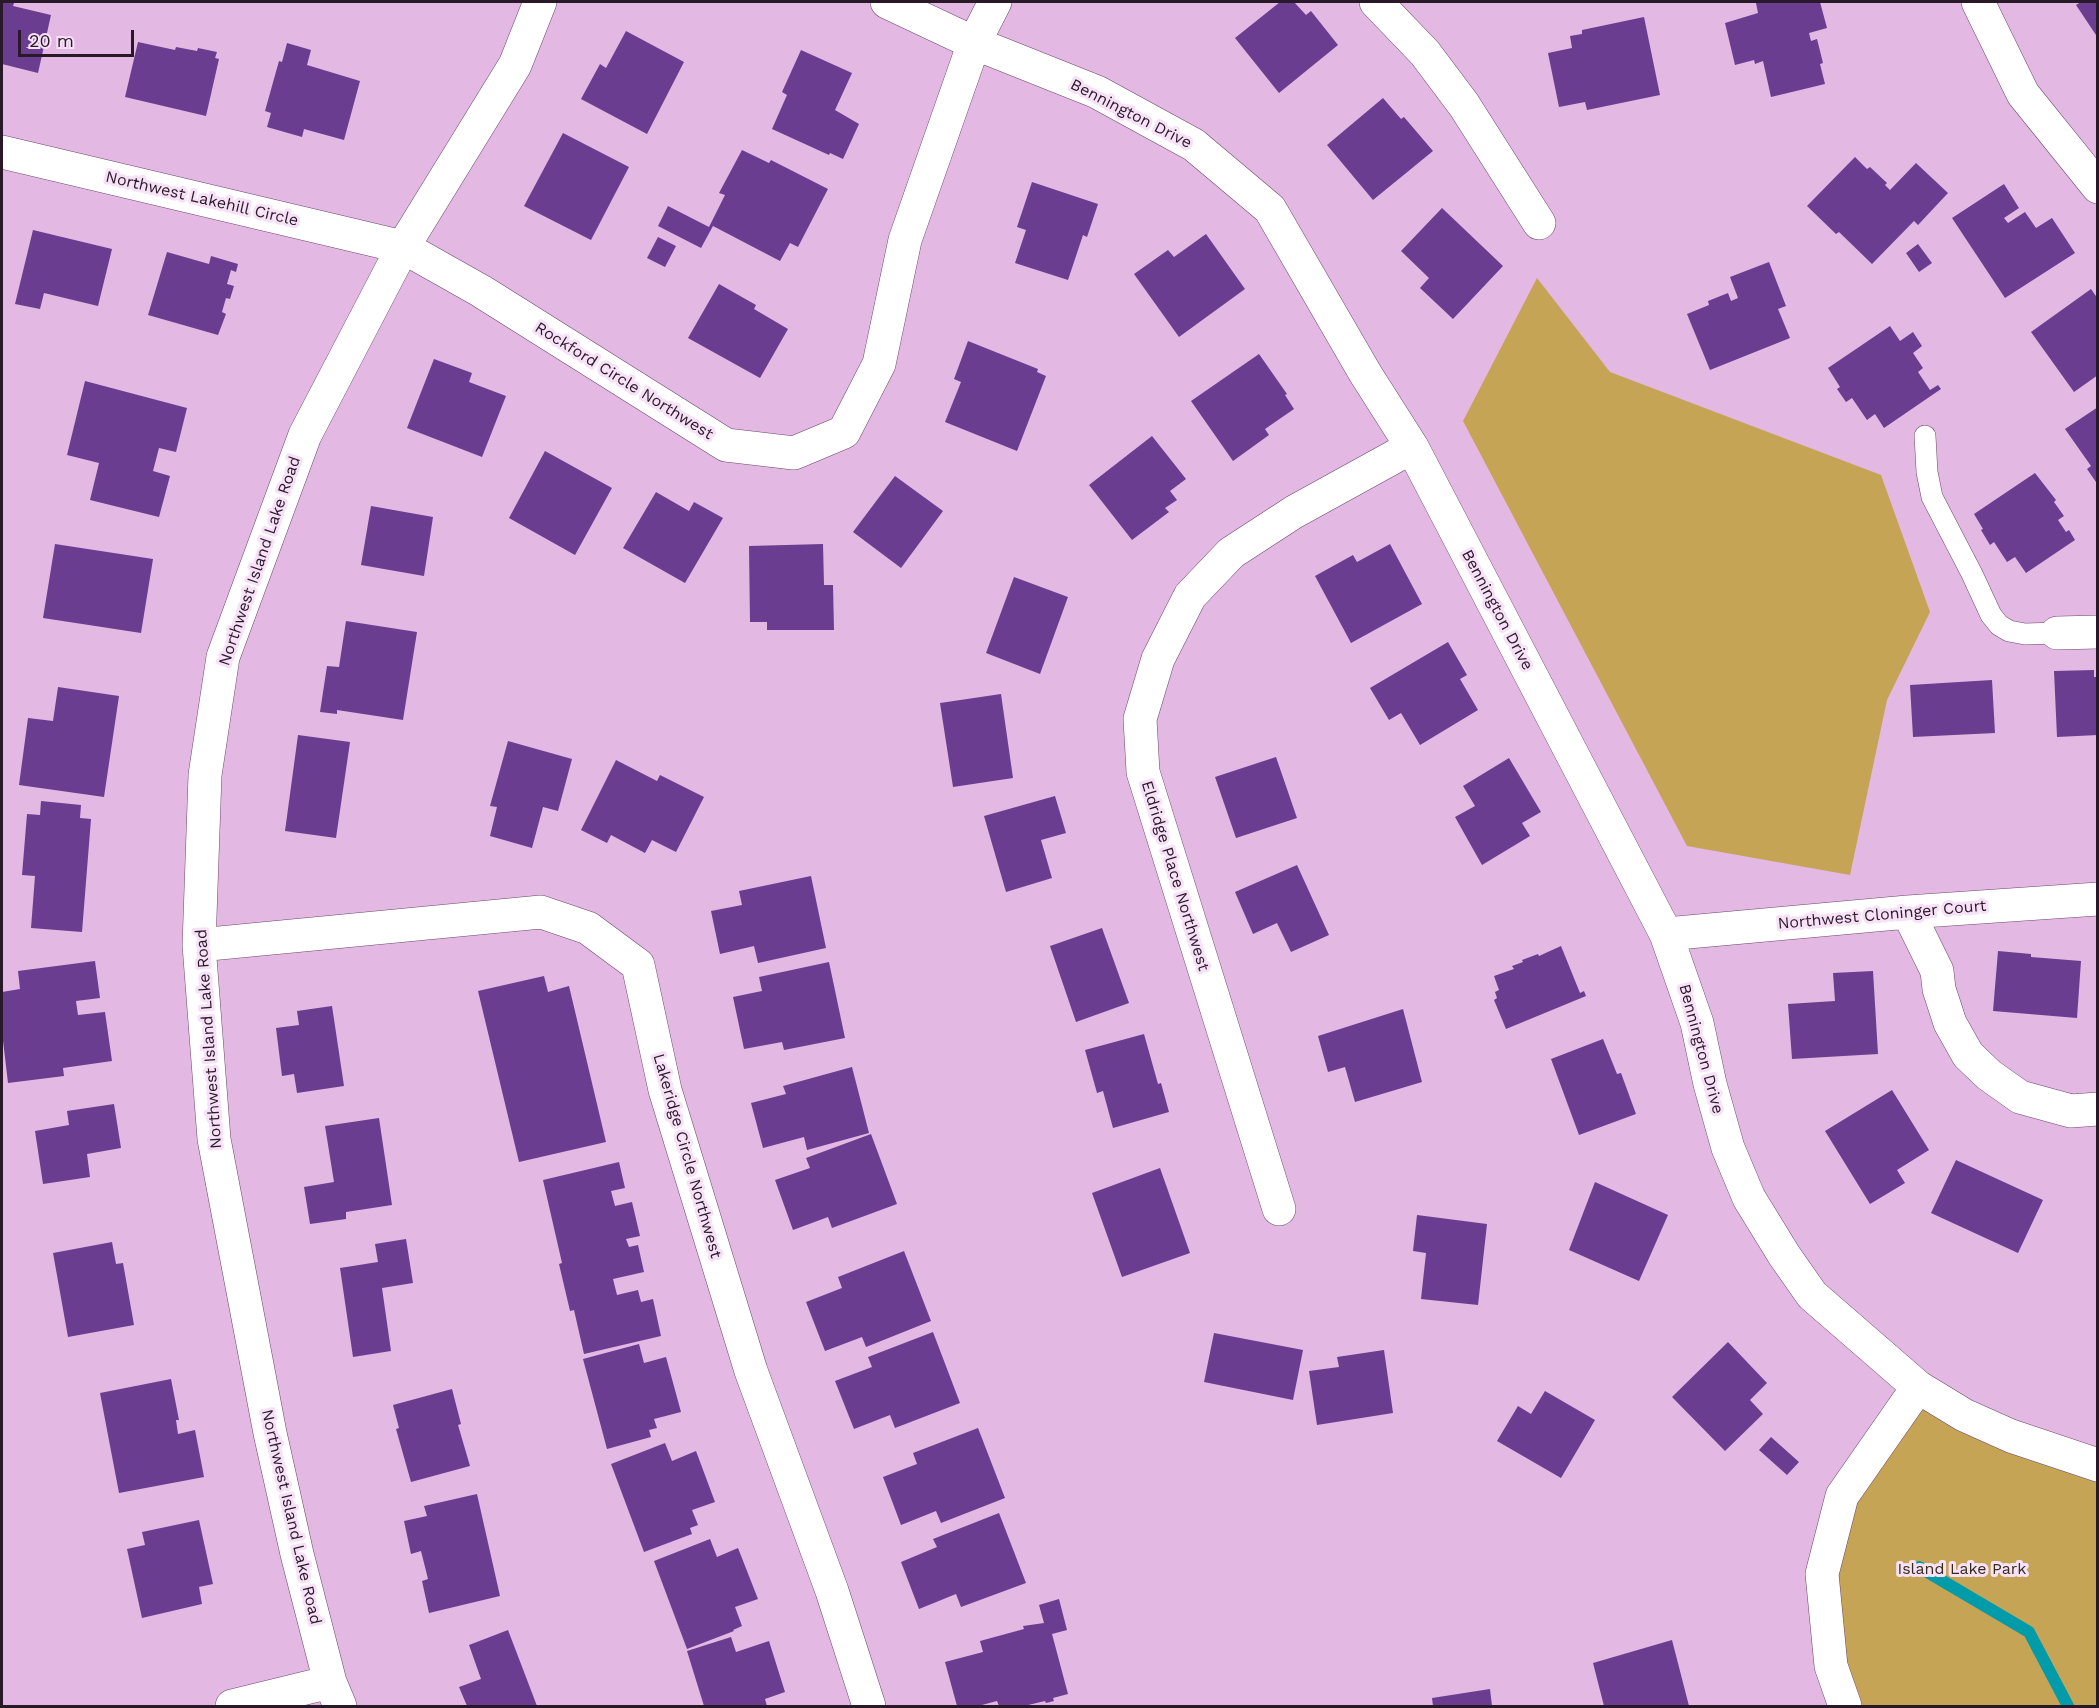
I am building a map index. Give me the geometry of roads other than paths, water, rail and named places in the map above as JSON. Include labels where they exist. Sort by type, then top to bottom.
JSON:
[{"type":"street","name":"Northwest Island Lake Road","points":[[335,1694],[297,1554],[270,1433],[214,1139],[199,945],[205,775],[223,657],[305,435],[403,247],[515,65],[540,2]]},
{"type":"street","name":"Bennington Drive","points":[[887,2],[974,43],[1097,93],[1194,145],[1270,209],[1365,373],[1412,447],[1666,934],[1697,1023],[1710,1084],[1728,1148],[1749,1198],[1812,1295],[1918,1387]]},
{"type":"street","name":"Rockford Circle Northwest","points":[[403,247],[482,291],[726,445],[794,453],[844,432],[879,364],[905,240],[974,43],[995,2]]},
{"type":"street","points":[[1376,2],[1425,53],[1464,105],[1539,223]]},
{"type":"street","points":[[1978,2],[2023,94],[2097,187]]},
{"type":"street","name":"Northwest Lakehill Circle","points":[[2,152],[403,247]]},
{"type":"street","name":"Eldridge Place Northwest","points":[[1279,1209],[1143,772],[1140,719],[1158,659],[1190,596],[1231,553],[1294,512],[1412,447]]},
{"type":"street","points":[[2057,633],[2097,632]]},
{"type":"street","name":"Northwest Cloninger Court","points":[[1666,934],[1908,912],[2097,899]]},
{"type":"street","name":"Lakeridge Circle Northwest","points":[[199,945],[541,912],[588,928],[638,965],[665,1090],[751,1371],[832,1591],[869,1707]]},
{"type":"street","points":[[1908,912],[1937,971],[1938,989],[1950,1023],[1968,1055],[1989,1076],[2020,1097],[2071,1111],[2097,1109]]},
{"type":"street","points":[[1845,1707],[1831,1666],[1822,1575],[1842,1496],[1918,1387],[1964,1415],[2011,1436],[2097,1465]]},
{"type":"street","points":[[232,1707],[335,1694]]},
{"type":"lane","points":[[1925,436],[1927,472],[1932,496],[1991,615],[1999,625],[2009,631],[2025,634],[2057,633]]},
{"type":"waterway","points":[[1919,1567],[2029,1632],[2068,1706]]},
{"type":"park label","name":"Island Lake Park","points":[[1962,1569]]}]
